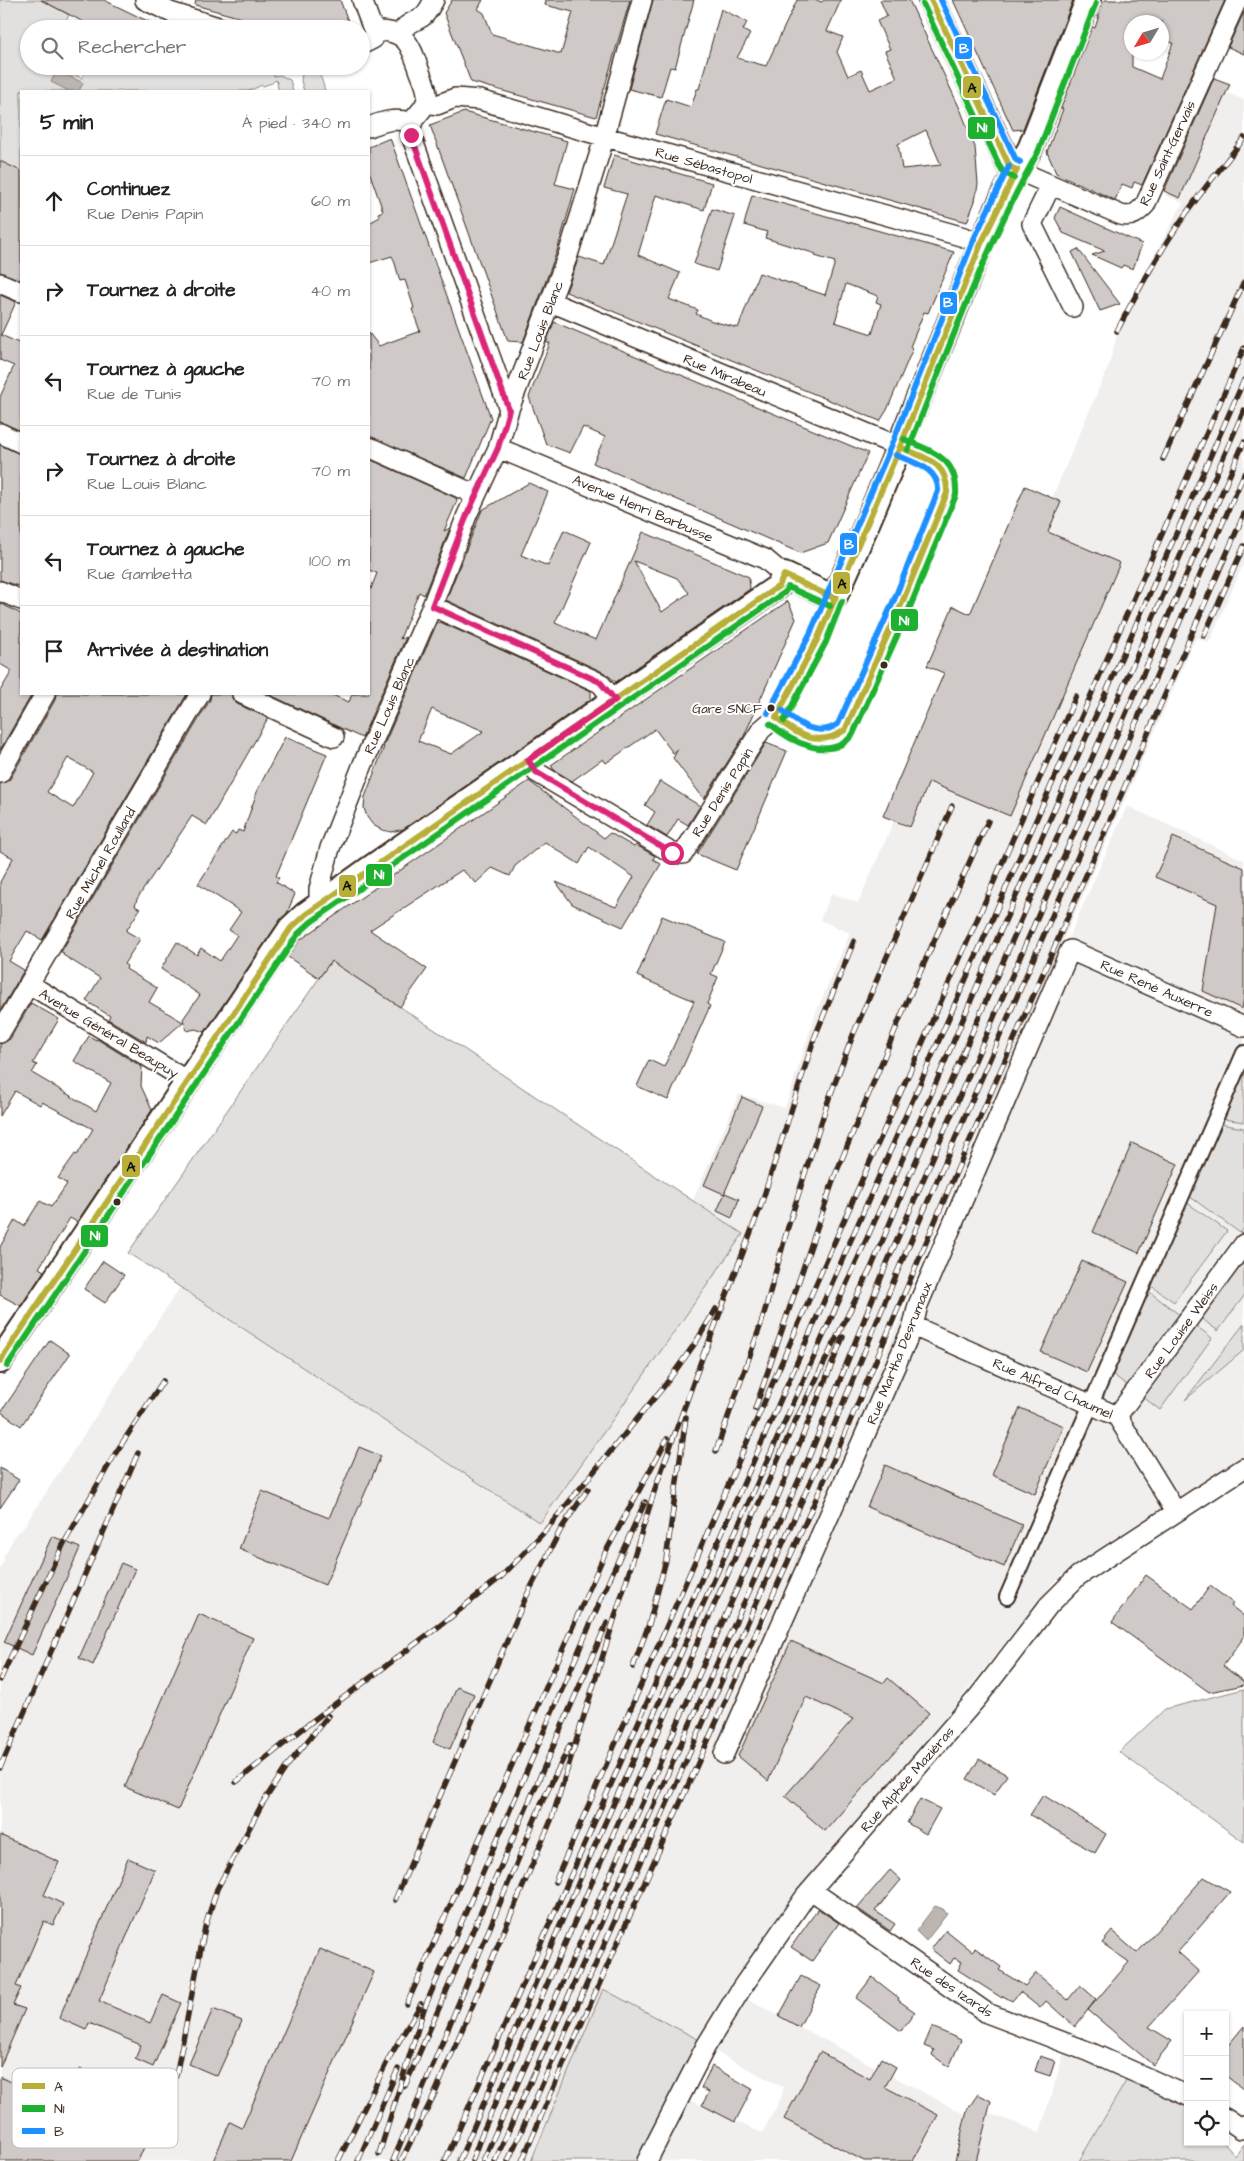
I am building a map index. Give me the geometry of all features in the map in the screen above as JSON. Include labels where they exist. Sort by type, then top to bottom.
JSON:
[{"type":"street","points":[[145,0],[170,12],[196,20]]},
{"type":"street","points":[[362,0],[369,20]]},
{"type":"street","points":[[399,35],[402,29],[411,21],[424,16],[434,0]]},
{"type":"street","name":"Rue Louis Blanc","points":[[322,902],[319,889],[330,848],[363,764],[432,606],[476,495],[498,448],[509,410],[552,302],[604,136],[642,0]]},
{"type":"street","points":[[931,0],[1010,167],[1017,170]]},
{"type":"street","points":[[0,1360],[291,928],[322,902],[779,586],[784,575],[834,598],[900,447],[981,244],[1017,170],[1030,149],[1088,0]]},
{"type":"street","name":"Rue Saint-Gervais","points":[[1017,170],[1121,215],[1129,217],[1138,213],[1145,205],[1237,0]]},
{"type":"street","points":[[370,22],[372,27],[378,31],[387,31],[399,35],[412,48],[426,90],[426,103],[411,122],[411,135],[509,410]]},
{"type":"street","points":[[370,40],[378,31]]},
{"type":"street","name":"Rue Sébastopol","points":[[426,103],[437,105],[455,98],[480,100],[981,244]]},
{"type":"street","points":[[370,127],[388,120],[398,119],[411,122]]},
{"type":"street","points":[[1051,185],[1032,224],[1073,307]]},
{"type":"street","points":[[0,283],[20,292]]},
{"type":"street","name":"Rue Mirabeau","points":[[552,302],[900,447]]},
{"type":"street","points":[[0,433],[20,443]]},
{"type":"street","points":[[370,447],[476,495]]},
{"type":"street","name":"Avenue Henri Barbusse","points":[[498,448],[765,559],[784,575]]},
{"type":"street","points":[[0,591],[20,600]]},
{"type":"street","name":"Rue Denis Papin","points":[[528,760],[536,772],[672,853],[683,854],[761,730],[776,717],[818,638],[834,598]]},
{"type":"street","points":[[432,606],[600,682],[615,700]]},
{"type":"street","points":[[0,772],[44,695]]},
{"type":"street","name":"Rue Michel Roulland","points":[[0,1033],[199,695]]},
{"type":"street","points":[[244,695],[334,737]]},
{"type":"street","name":"Rue René Auxerre","points":[[1070,950],[1244,1027]]},
{"type":"street","name":"Rue Martha Desrumaux","points":[[724,1754],[913,1326],[918,1305],[1070,950]]},
{"type":"street","name":"Avenue Général Beaupuy","points":[[29,984],[189,1082]]},
{"type":"street","points":[[1007,1597],[1244,1053]]},
{"type":"street","name":"Rue Louise Weiss","points":[[1117,1416],[1244,1244]]},
{"type":"street","name":"Rue Alfred Chaumel","points":[[913,1326],[1117,1416],[1176,1512]]},
{"type":"street","name":"Rue Alphée Maziéras","points":[[648,2161],[706,2046],[741,1989],[812,1890],[978,1697],[1049,1605],[1078,1576],[1244,1468]]},
{"type":"street","name":"Rue des Izards","points":[[812,1890],[987,2013],[1088,2051],[1184,2094]]},
{"type":"street","points":[[1229,2121],[1241,2129],[1244,2126]]},
{"type":"shaded area","points":[[0,0],[41,0],[69,15],[66,20],[20,20],[20,75],[75,75],[82,78],[84,75],[280,75],[290,80],[293,90],[279,90],[278,83],[275,80],[272,83],[251,90],[20,90],[20,209],[9,204],[0,161]]},
{"type":"shaded area","points":[[54,75],[67,75],[83,83],[80,90],[67,90],[51,82]]},
{"type":"shaded area","points":[[302,75],[320,75],[325,90],[304,90],[301,81]]},
{"type":"shaded area","points":[[1211,86],[1244,100],[1244,563],[1209,643],[1196,637],[681,1812],[1127,806],[1244,860],[1244,1455],[1075,1564],[1053,1583],[933,1733],[805,1885],[701,2041],[603,1989],[530,2161],[0,2161],[0,1569],[5,1559],[3,1558],[18,1530],[21,1531],[180,1287],[539,1523],[743,1234],[693,1200],[739,1094],[785,1108],[815,1015],[850,933],[820,920],[832,893],[858,903],[894,821],[883,816],[944,674],[927,666],[953,606],[970,613],[1025,486],[1052,498],[1109,365],[1122,314],[1183,203],[1165,195]]},
{"type":"shaded area","points":[[331,961],[743,1234],[540,1523],[128,1253]]},
{"type":"shaded area","points":[[1244,1070],[1244,1122],[1223,1119]]},
{"type":"shaded area","points":[[1220,1124],[1244,1128],[1244,1228],[1240,1233],[1189,1196]]},
{"type":"shaded area","points":[[1186,1202],[1227,1231],[1174,1302],[1150,1285]]},
{"type":"shaded area","points":[[1244,1259],[1244,1296],[1218,1331],[1201,1318]]},
{"type":"shaded area","points":[[1147,1290],[1181,1316],[1128,1386],[1112,1374]]},
{"type":"shaded area","points":[[1244,1324],[1244,1350],[1185,1400]]},
{"type":"shaded area","points":[[1195,1325],[1212,1338],[1160,1410],[1143,1397]]},
{"type":"shaded area","points":[[1244,1689],[1244,1842],[1119,1752],[1165,1709]]},
{"type":"shaded area","points":[[935,1906],[943,1909],[947,1914],[926,1941],[916,1931]]},
{"type":"shaded area","points":[[603,1989],[701,2041],[639,2161],[531,2161]]},
{"type":"shaded area","points":[[747,1999],[985,2125],[988,2113],[1040,2132],[1064,2052],[1126,2081],[1079,2161],[657,2161],[690,2100],[762,2133],[782,2096],[783,2087],[716,2052]]},
{"type":"shaded area","points":[[1126,2081],[1184,2104],[1184,2146],[1226,2146],[1235,2156],[1244,2144],[1244,2161],[1079,2161]]},
{"type":"building","points":[[41,0],[104,0],[145,20],[80,20]]},
{"type":"building","points":[[196,0],[340,0],[348,20],[249,20],[195,5]]},
{"type":"building","points":[[452,0],[483,0],[478,9],[484,13],[492,34],[561,54],[573,12],[545,5],[546,0],[630,0],[596,117],[471,82],[444,13]]},
{"type":"building","points":[[653,0],[694,0],[675,68],[670,67],[661,97],[629,89]]},
{"type":"building","points":[[797,0],[817,0],[821,2],[825,0],[841,0],[827,31],[843,37],[837,52],[848,76],[861,70],[870,90],[897,78],[885,51],[890,49],[877,21],[887,16],[880,0],[909,0],[961,111],[975,147],[978,184],[975,201],[967,222],[655,134],[666,99],[691,107],[697,89],[699,89],[721,9],[747,22],[743,30],[750,34],[737,58],[766,66]],"holes":[[[926,130],[941,165],[902,169],[898,144]]]},
{"type":"building","points":[[953,0],[1073,0],[1023,129],[1013,130]]},
{"type":"building","points":[[1104,0],[1225,0],[1142,185],[1134,182],[1132,188],[1122,184],[1115,200],[1056,173],[1047,152],[1063,109],[1061,108],[1092,27],[1095,28]]},
{"type":"building","points":[[1244,12],[1244,54],[1228,47]]},
{"type":"building","points":[[1214,78],[1230,84],[1180,198],[1164,191]]},
{"type":"building","points":[[464,112],[567,141],[555,184],[575,189],[557,251],[523,342],[508,341],[430,125]]},
{"type":"building","points":[[390,138],[491,418],[466,478],[370,436],[370,334],[379,346],[420,331],[405,280],[400,281],[392,256],[370,263],[370,222],[380,217],[378,213],[383,211],[370,174],[370,147]]},
{"type":"building","points":[[614,155],[712,183],[704,210],[656,195],[638,255],[680,273],[669,299],[698,310],[696,314],[712,321],[738,328],[759,273],[825,295],[835,262],[765,238],[767,232],[744,225],[752,195],[954,252],[928,313],[924,312],[910,347],[913,348],[887,410],[880,421],[566,292],[579,257],[604,265],[627,194],[604,188]],"holes":[[[846,284],[878,296],[876,302],[881,304],[872,334],[835,322]]]},
{"type":"building","points":[[0,161],[20,171],[20,280],[0,272]]},
{"type":"building","points":[[1060,207],[1142,244],[1133,269],[1123,265],[1121,268],[1092,255],[1105,251],[1063,233],[1055,218]]},
{"type":"building","points":[[712,209],[735,216],[717,271],[694,264]]},
{"type":"building","points":[[1078,249],[1120,304],[1100,311],[1072,252]]},
{"type":"building","points":[[0,295],[16,302],[1,335],[20,344],[20,431],[0,422],[0,397],[14,366],[0,360]]},
{"type":"building","points":[[554,322],[868,453],[828,543],[800,553],[593,463],[605,437],[583,427],[570,453],[546,444],[529,397],[550,343],[546,343]]},
{"type":"building","points":[[0,445],[20,454],[20,581],[18,586],[0,580]]},
{"type":"building","points":[[370,459],[456,498],[457,501],[444,531],[450,528],[424,595],[419,592],[400,639],[406,637],[362,738],[270,695],[332,695],[349,702],[352,695],[370,695],[370,591],[377,573],[370,570]]},
{"type":"building","points":[[529,483],[548,492],[521,555],[548,566],[564,530],[591,542],[555,623],[596,640],[643,532],[749,577],[750,589],[616,682],[605,673],[446,600],[482,510]],"holes":[[[634,561],[677,578],[689,593],[662,612]]]},
{"type":"building","points":[[1025,486],[1061,502],[1048,532],[1120,563],[1010,816],[929,782],[910,827],[883,816],[944,673],[927,666],[953,606],[970,614]]},
{"type":"building","points":[[788,601],[796,619],[744,736],[704,799],[673,758],[678,749],[673,753],[655,729],[606,763],[603,759],[572,781],[554,770],[551,765]]},
{"type":"building","points":[[0,603],[20,613],[20,695],[31,695],[0,750],[0,691],[12,671],[0,664]]},
{"type":"building","points":[[440,622],[591,691],[591,699],[404,829],[391,832],[382,830],[373,825],[367,817],[364,808],[365,797],[383,747],[437,623]],"holes":[[[432,709],[484,731],[451,754],[418,741]]]},
{"type":"building","points":[[56,695],[186,695],[42,940],[27,931],[9,961],[24,970],[0,1011],[0,882],[13,858],[0,851],[0,784],[10,779],[55,700]],"holes":[[[68,758],[93,772],[73,808],[47,792]]]},
{"type":"building","points":[[211,695],[231,695],[237,704],[268,718],[207,825],[192,816],[137,899],[135,906],[140,909],[126,931],[140,939],[124,964],[127,966],[126,969],[157,988],[149,1002],[183,1022],[159,1043],[147,1036],[146,1042],[108,1019],[110,1016],[86,1001],[100,978],[61,952],[210,700]]},
{"type":"building","points":[[285,737],[327,754],[276,876],[279,878],[276,882],[295,894],[287,913],[280,920],[205,1032],[195,1029],[187,1031],[183,1019],[200,995],[161,969],[177,942],[197,955],[201,948],[220,961],[237,935],[229,930],[241,912],[198,884],[232,832],[236,834],[238,830],[243,832],[258,789]]},
{"type":"building","points":[[766,743],[787,751],[736,870],[697,854]]},
{"type":"building","points":[[529,781],[604,838],[610,833],[634,847],[636,845],[655,856],[653,859],[661,864],[623,927],[572,904],[556,882],[616,907],[634,877],[589,847],[579,864],[545,842],[515,866],[510,876],[492,868],[476,883],[462,870],[370,930],[427,969],[400,1007],[331,961],[319,978],[288,957],[300,940]]},
{"type":"building","points":[[660,781],[700,806],[688,825],[678,819],[667,837],[647,825],[655,812],[645,805]]},
{"type":"building","points":[[1173,837],[1244,868],[1244,996],[1242,1009],[1203,991],[1217,904],[1155,877]]},
{"type":"building","points":[[662,916],[725,942],[711,974],[718,977],[707,1004],[710,1006],[668,1100],[637,1086],[649,1060],[664,1067],[694,1001],[637,976]]},
{"type":"building","points":[[31,1003],[59,1019],[33,1063],[37,1065],[32,1073],[96,1111],[111,1083],[74,1061],[89,1036],[142,1067],[141,1086],[152,1110],[77,1222],[70,1218],[39,1268],[44,1271],[21,1306],[0,1295],[0,1247],[15,1220],[24,1226],[40,1201],[51,1207],[67,1184],[58,1178],[75,1154],[77,1155],[93,1129],[42,1102],[40,1105],[15,1091],[0,1116],[0,1044],[10,1039]]},
{"type":"building","points":[[742,1097],[762,1106],[724,1194],[704,1185]]},
{"type":"building","points":[[1132,1143],[1178,1164],[1139,1253],[1093,1232]]},
{"type":"building","points":[[725,1193],[739,1199],[732,1218],[717,1211]]},
{"type":"building","points":[[103,1261],[124,1275],[105,1303],[84,1289]]},
{"type":"building","points":[[1082,1261],[1128,1282],[1087,1372],[1041,1352]]},
{"type":"building","points":[[50,1340],[70,1354],[21,1426],[1,1412]]},
{"type":"building","points":[[1020,1408],[1064,1426],[1035,1494],[992,1475]]},
{"type":"building","points":[[359,1447],[381,1456],[325,1585],[239,1549],[262,1491],[329,1518]]},
{"type":"building","points":[[885,1465],[1022,1525],[1004,1567],[867,1507]]},
{"type":"building","points":[[0,1468],[19,1480],[0,1508]]},
{"type":"building","points":[[52,1536],[80,1548],[32,1655],[4,1642]]},
{"type":"building","points":[[121,1563],[135,1569],[93,1665],[79,1658]]},
{"type":"building","points":[[1146,1575],[1193,1609],[1210,1586],[1233,1603],[1231,1606],[1244,1616],[1244,1637],[1223,1666],[1244,1682],[1244,1685],[1209,1692],[1112,1622]]},
{"type":"building","points":[[199,1614],[253,1638],[178,1810],[125,1787]]},
{"type":"building","points":[[791,1641],[884,1683],[888,1678],[929,1713],[825,1831],[785,1796],[853,1719],[806,1697],[768,1781],[738,1756]]},
{"type":"building","points":[[457,1687],[474,1694],[450,1749],[433,1742]]},
{"type":"building","points":[[979,1759],[1007,1775],[994,1795],[967,1779]]},
{"type":"building","points":[[1043,1795],[1106,1834],[1095,1853],[1030,1815]]},
{"type":"building","points":[[920,1799],[940,1809],[926,1834],[907,1823]]},
{"type":"building","points":[[0,1835],[59,1862],[44,1895],[63,1904],[53,1925],[44,1921],[16,1986],[21,1988],[13,2005],[25,2009],[0,2067]]},
{"type":"building","points":[[128,1858],[155,1870],[99,2001],[150,2023],[163,1995],[181,2003],[153,2067],[135,2059],[141,2045],[89,2023],[86,2030],[59,2018]]},
{"type":"building","points":[[890,1870],[901,1880],[875,1911],[895,1924],[890,1931],[857,1908]]},
{"type":"building","points":[[1204,1877],[1230,1892],[1178,1952],[1199,1971],[1149,2027],[1172,2041],[1153,2065],[1088,2010],[1129,1962],[1102,1943],[1112,1931],[1137,1953]]},
{"type":"building","points":[[818,1909],[839,1923],[812,1961],[791,1947]]},
{"type":"building","points":[[946,1930],[972,1951],[975,1948],[1001,1967],[999,1970],[1025,1986],[1036,1973],[1068,2000],[1080,1985],[1096,1999],[1075,2027],[1046,2001],[1040,2008],[1020,1992],[1012,2001],[1003,1996],[1002,1998],[958,1970],[962,1962],[954,1958],[950,1964],[931,1949]]},
{"type":"building","points":[[320,1949],[374,1972],[291,2161],[213,2161],[230,2122],[242,2128]]},
{"type":"building","points":[[801,1976],[821,1986],[799,2027],[779,2016]]},
{"type":"building","points":[[872,1977],[915,2012],[901,2031],[856,1998]]},
{"type":"building","points":[[213,2009],[242,2021],[217,2076],[189,2064]]},
{"type":"building","points":[[1244,2026],[1244,2090],[1229,2078],[1229,2044]]},
{"type":"building","points":[[932,2027],[961,2040],[949,2067],[932,2055],[934,2050],[924,2046]]},
{"type":"building","points":[[820,2052],[870,2079],[881,2058],[896,2067],[885,2087],[938,2115],[913,2161],[864,2161],[784,2119]]},
{"type":"building","points":[[1040,2056],[1055,2061],[1050,2076],[1035,2071]]},
{"type":"building","points":[[712,2066],[752,2089],[735,2122],[702,2105],[709,2092],[701,2088]]},
{"type":"building","points":[[0,2077],[12,2082],[12,2148],[144,2148],[138,2161],[0,2161]]},
{"type":"building","points":[[978,2094],[991,2101],[976,2161],[955,2161],[967,2110]]},
{"type":"railway","points":[[1117,331],[1148,273],[1174,232],[1198,197],[1244,138]]},
{"type":"railway","points":[[1163,459],[1244,282]]},
{"type":"railway","points":[[445,2161],[1244,348]]},
{"type":"railway","points":[[459,2161],[583,1872],[924,1111],[997,939],[1244,380]]},
{"type":"railway","points":[[472,2161],[534,2014],[792,1428],[872,1266],[912,1170],[1244,410]]},
{"type":"railway","points":[[495,2161],[809,1457],[887,1263],[1244,442]]},
{"type":"railway","points":[[508,2161],[816,1469],[899,1268],[1244,474]]},
{"type":"railway","points":[[522,2161],[840,1445],[950,1186],[1244,514]]},
{"type":"railway","points":[[1204,636],[1244,546]]},
{"type":"railway","points":[[555,1882],[815,1286],[1076,696]]},
{"type":"railway","points":[[716,1451],[762,1321],[788,1227],[827,1104],[853,1035],[952,806]]},
{"type":"railway","points":[[755,1409],[834,1178],[908,999],[988,821]]},
{"type":"railway","points":[[705,1352],[760,1208],[814,1039],[854,941]]},
{"type":"railway","points":[[236,1782],[502,1576],[546,1530],[665,1385],[696,1342],[716,1309]]},
{"type":"railway","points":[[483,2161],[774,1506],[843,1337]]},
{"type":"railway","points":[[401,2161],[436,2091],[552,1818],[656,1486],[706,1347]]},
{"type":"railway","points":[[0,1680],[63,1545],[115,1454],[163,1381]]},
{"type":"railway","points":[[633,1667],[649,1624],[666,1560],[686,1417]]},
{"type":"railway","points":[[407,2004],[605,1553],[667,1439]]},
{"type":"railway","points":[[0,1768],[138,1453]]},
{"type":"railway","points":[[395,1900],[526,1597],[561,1529],[588,1489]]},
{"type":"railway","points":[[379,2154],[424,2009],[611,1576],[645,1502]]},
{"type":"railway","points":[[405,2086],[607,1623]]},
{"type":"railway","points":[[178,2068],[205,1927],[217,1889],[262,1804],[287,1766],[328,1716]]},
{"type":"railway","points":[[393,2161],[542,1802],[570,1745]]},
{"type":"railway","points":[[338,2161],[389,2058],[421,2004]]},
{"type":"railway","points":[[358,2161],[398,2069]]},
{"type":"transit line","name":"A","points":[[931,0],[1010,167],[1017,170]]},
{"type":"transit line","name":"B","points":[[941,0],[1016,160],[1020,162]]},
{"type":"transit line","name":"N1","points":[[908,450],[984,262],[1038,152],[1096,3]]},
{"type":"transit line","name":"N1","points":[[923,4],[1002,171],[1014,178]]},
{"type":"transit line","name":"B","points":[[768,713],[810,634],[892,444],[973,241],[1009,166]]},
{"type":"transit line","name":"A","points":[[776,717],[818,638],[900,447],[981,244],[1017,170]]},
{"type":"transit line","name":"N1","points":[[770,724],[789,737],[811,747],[834,747],[844,743],[853,734],[910,607],[956,495],[953,472],[948,464],[933,452],[904,439]]},
{"type":"transit line","name":"A","points":[[776,717],[792,730],[817,739],[826,738],[845,730],[902,603],[947,493],[946,482],[939,467],[926,458],[900,447]]},
{"type":"transit line","name":"B","points":[[782,710],[808,728],[823,730],[838,724],[894,600],[938,491],[937,483],[930,472],[924,467],[896,455]]},
{"type":"transit line","name":"A","points":[[0,1361],[291,928],[305,915],[779,586],[784,575],[834,598]]},
{"type":"transit line","name":"N1","points":[[7,1366],[298,934],[311,922],[784,593],[788,587],[830,606]]},
{"type":"transit line","name":"N1","points":[[784,721],[826,642],[842,601]]},
{"type":"place","name":"Gare SNCF","points":[[771,708]]},
{"type":"route","points":[[411,135],[509,410],[498,448],[467,515],[432,606],[600,682],[615,700],[528,760],[536,772],[672,853]]}]
